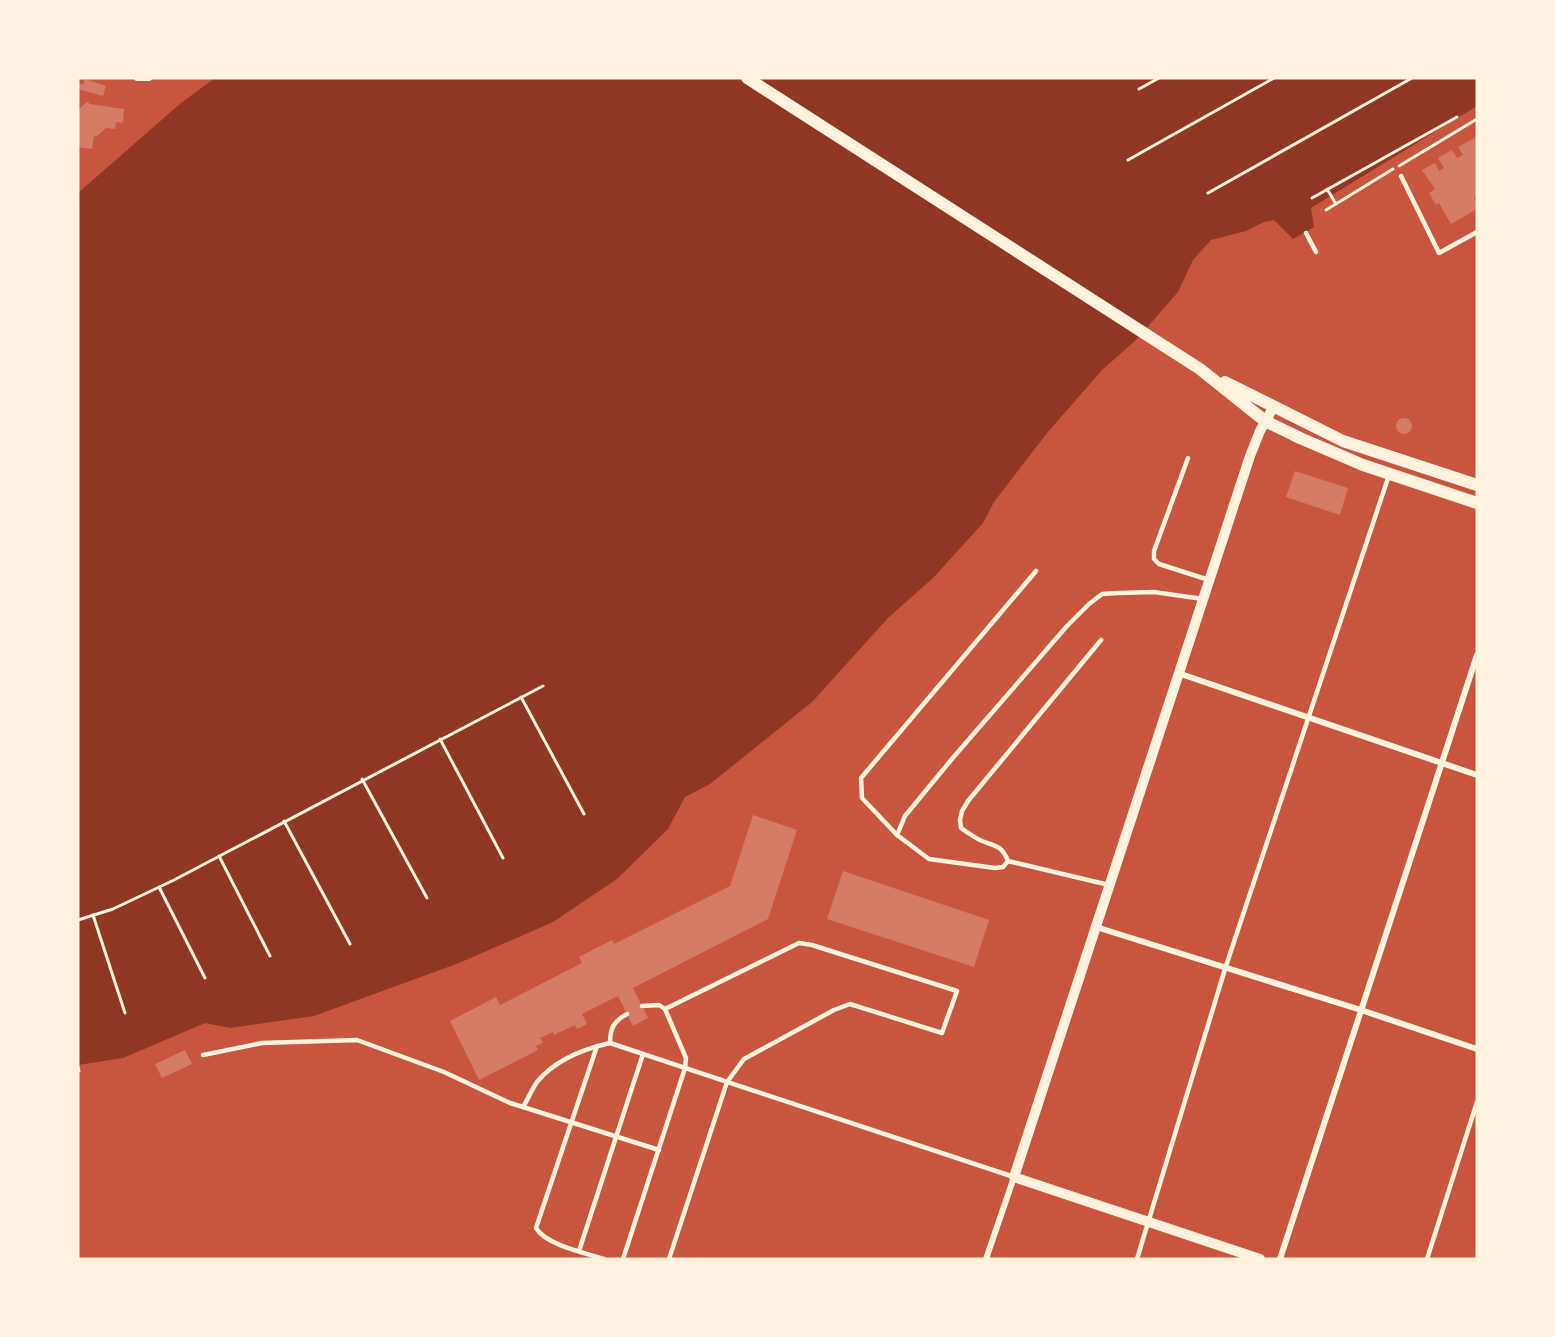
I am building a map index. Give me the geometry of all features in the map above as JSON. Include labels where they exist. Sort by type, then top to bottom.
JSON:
[{"type":"main road","points":[[747,78],[1200,369],[1265,421],[1324,450],[1389,475],[1477,503]]},
{"type":"main road","points":[[1200,369],[1343,441],[1477,486]]},
{"type":"street","points":[[137,78],[149,78]]},
{"type":"street","points":[[986,1259],[1250,456],[1274,406]]},
{"type":"street","points":[[1280,1259],[1477,656]]},
{"type":"street","points":[[1178,673],[1477,775]]},
{"type":"street","points":[[1096,927],[1477,1049]]},
{"type":"street","points":[[1014,1177],[1260,1259]]},
{"type":"lane","points":[[1401,176],[1439,253],[1477,232]]},
{"type":"lane","points":[[1305,232],[1316,252]]},
{"type":"lane","points":[[1188,458],[1154,551],[1154,559],[1159,564],[1209,580]]},
{"type":"lane","points":[[1137,1259],[1225,969],[1389,475]]},
{"type":"lane","points":[[1008,861],[1003,867],[995,868],[929,859],[897,835],[862,798],[861,778],[1036,571]]},
{"type":"lane","points":[[897,835],[905,816],[951,760],[1060,634],[1089,604],[1102,594],[1118,593],[1154,592],[1203,599]]},
{"type":"lane","points":[[1008,861],[1004,850],[999,846],[981,841],[962,828],[960,820],[962,811],[993,769],[1101,640]]},
{"type":"lane","points":[[1008,861],[1110,885]]},
{"type":"lane","points":[[665,1009],[799,944],[812,945],[957,991],[942,1033],[850,1004],[834,1010],[744,1059],[727,1082],[669,1259]]},
{"type":"lane","points":[[623,1259],[685,1068],[686,1058],[665,1009],[659,1005],[642,1006]]},
{"type":"lane","points":[[610,1043],[610,1030],[617,1020],[627,1014]]},
{"type":"lane","points":[[203,1055],[261,1043],[357,1040],[444,1072],[510,1103],[659,1150]]},
{"type":"lane","points":[[523,1107],[537,1083],[557,1063],[610,1043],[1014,1177]]},
{"type":"lane","points":[[597,1046],[536,1228],[550,1241],[604,1259]]},
{"type":"lane","points":[[579,1251],[643,1054]]},
{"type":"lane","points":[[1427,1259],[1477,1102]]},
{"type":"path","points":[[1139,89],[1159,78]]},
{"type":"path","points":[[1128,160],[1274,78]]},
{"type":"path","points":[[1208,193],[1413,78]]},
{"type":"path","points":[[1312,198],[1457,117]]},
{"type":"path","points":[[1326,210],[1477,119]]},
{"type":"path","points":[[1327,189],[1336,204]]},
{"type":"path","points":[[78,920],[113,909],[159,887],[543,686]]},
{"type":"path","points":[[521,697],[584,814]]},
{"type":"path","points":[[440,739],[503,858]]},
{"type":"path","points":[[362,779],[427,898]]},
{"type":"path","points":[[285,821],[350,944]]},
{"type":"path","points":[[219,856],[270,956]]},
{"type":"path","points":[[159,887],[205,978]]},
{"type":"path","points":[[93,915],[125,1013]]},
{"type":"shaded area","points":[[215,78],[1477,78],[1477,106],[1311,208],[1314,227],[1293,239],[1274,220],[1246,231],[1211,240],[1193,260],[1178,292],[1136,340],[1102,370],[1047,433],[994,502],[983,523],[933,578],[888,618],[812,702],[710,784],[685,797],[668,829],[617,879],[553,922],[459,963],[314,1016],[230,1028],[205,1023],[123,1058],[78,1065],[78,193],[181,103]]},
{"type":"building","points":[[85,79],[106,86],[103,96],[78,89],[78,83],[83,85]]},
{"type":"building","points":[[87,102],[124,109],[123,123],[116,122],[115,129],[106,128],[94,136],[92,149],[78,147],[78,110]]},
{"type":"building","points":[[1476,137],[1477,196],[1474,198],[1477,202],[1477,209],[1451,224],[1439,203],[1436,205],[1429,193],[1435,189],[1422,170],[1435,163],[1439,171],[1444,168],[1438,158],[1452,150],[1457,158],[1463,155],[1458,147]]},
{"type":"building","points":[[1404,418],[1410,420],[1412,426],[1410,432],[1404,434],[1398,432],[1396,426],[1398,420]]},
{"type":"building","points":[[1295,471],[1348,488],[1340,515],[1286,497]]},
{"type":"building","points":[[753,815],[797,830],[768,919],[633,988],[648,1018],[633,1026],[618,996],[582,1014],[587,1024],[577,1029],[575,1025],[554,1035],[553,1032],[540,1038],[543,1043],[536,1046],[538,1050],[479,1080],[450,1021],[496,997],[500,1005],[582,963],[579,957],[612,940],[614,944],[730,886]]},
{"type":"building","points":[[843,871],[989,920],[974,967],[827,919]]},
{"type":"building","points":[[185,1050],[192,1064],[162,1078],[155,1064]]}]
